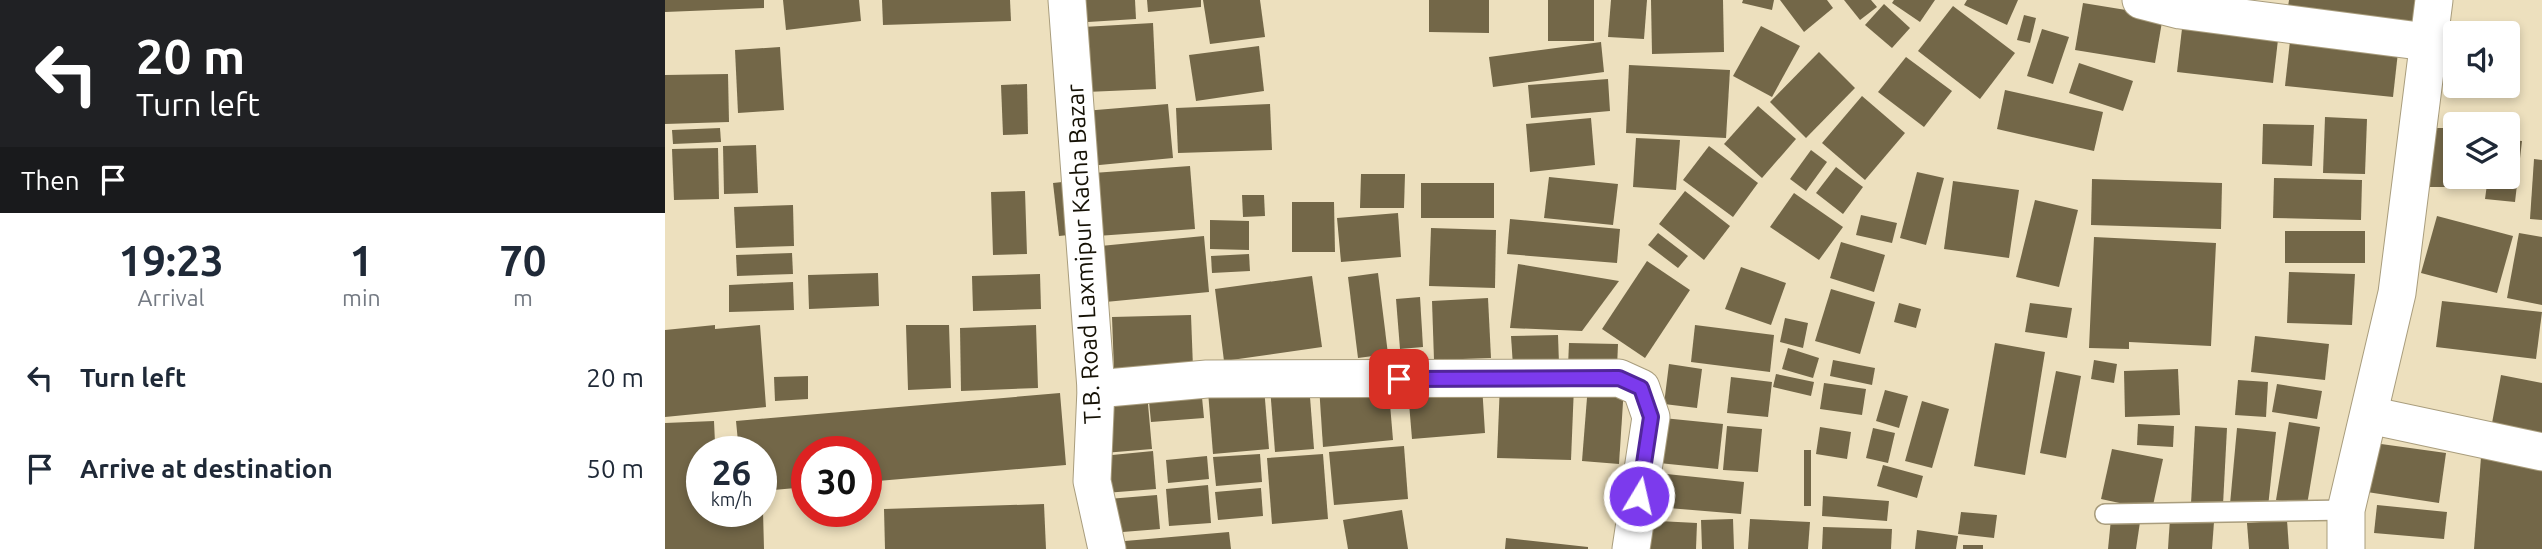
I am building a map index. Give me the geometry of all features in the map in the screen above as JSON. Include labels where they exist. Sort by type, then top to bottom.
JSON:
[{"type":"street","name":"T.B. Road Laxmipur Kacha Bazar","points":[[1067,0],[1096,389],[1092,481],[1107,549]]},
{"type":"street","points":[[2140,0],[2180,10],[2427,41]]},
{"type":"street","points":[[2346,549],[2346,510],[2397,293],[2434,0]]},
{"type":"street","points":[[1096,389],[1207,379],[1619,378],[1641,388],[1651,417],[1631,549]]},
{"type":"street","points":[[2369,415],[2542,452]]},
{"type":"lane","points":[[2105,514],[2346,510]]},
{"type":"building","points":[[665,0],[764,0],[764,8],[665,12]]},
{"type":"building","points":[[783,0],[859,0],[861,21],[786,30]]},
{"type":"building","points":[[882,0],[1010,0],[1011,21],[883,25]]},
{"type":"building","points":[[1070,0],[1135,0],[1136,19],[1072,23]]},
{"type":"building","points":[[1147,0],[1201,0],[1201,7],[1148,12]]},
{"type":"building","points":[[1203,0],[1260,0],[1265,37],[1210,44]]},
{"type":"building","points":[[1429,0],[1489,0],[1489,33],[1429,32]]},
{"type":"building","points":[[1548,0],[1594,0],[1594,41],[1548,41]]},
{"type":"building","points":[[1611,0],[1647,0],[1644,39],[1608,37]]},
{"type":"building","points":[[1651,0],[1723,0],[1724,52],[1652,54]]},
{"type":"building","points":[[1743,0],[1774,0],[1772,10],[1742,3]]},
{"type":"building","points":[[1780,0],[1827,0],[1833,8],[1804,32]]},
{"type":"building","points":[[1844,0],[1871,0],[1877,7],[1860,20]]},
{"type":"building","points":[[1894,0],[1935,0],[1920,22],[1892,3]]},
{"type":"building","points":[[1967,0],[2018,0],[2007,25],[1964,5]]},
{"type":"building","points":[[2289,0],[2417,0],[2414,33],[2286,20]]},
{"type":"building","points":[[2083,3],[2163,16],[2155,63],[2075,50]]},
{"type":"building","points":[[1884,4],[1910,28],[1892,48],[1865,25]]},
{"type":"building","points":[[1953,6],[2015,53],[1980,99],[1918,51]]},
{"type":"building","points":[[2024,15],[2036,18],[2030,43],[2017,40]]},
{"type":"building","points":[[2183,20],[2279,31],[2273,83],[2177,72]]},
{"type":"building","points":[[1153,23],[1156,89],[1086,92],[1083,27]]},
{"type":"building","points":[[1761,26],[1800,46],[1772,97],[1733,76]]},
{"type":"building","points":[[2042,29],[2069,37],[2053,84],[2027,76]]},
{"type":"building","points":[[2290,41],[2398,52],[2393,97],[2285,86]]},
{"type":"building","points":[[1601,42],[1604,72],[1493,87],[1489,57]]},
{"type":"building","points":[[1259,46],[1264,91],[1196,101],[1189,55]]},
{"type":"building","points":[[780,47],[784,110],[738,113],[735,50]]},
{"type":"building","points":[[1819,52],[1855,88],[1806,138],[1770,102]]},
{"type":"building","points":[[1906,57],[1952,91],[1924,127],[1878,92]]},
{"type":"building","points":[[2079,63],[2133,81],[2123,111],[2069,93]]},
{"type":"building","points":[[1629,65],[1730,70],[1726,138],[1626,133]]},
{"type":"building","points":[[728,74],[729,122],[665,124],[665,75]]},
{"type":"building","points":[[1608,79],[1610,111],[1531,118],[1528,85]]},
{"type":"building","points":[[1027,84],[1028,134],[1003,135],[1001,85]]},
{"type":"building","points":[[2005,90],[2103,112],[2094,151],[1997,129]]},
{"type":"building","points":[[1862,96],[1905,133],[1865,180],[1822,143]]},
{"type":"building","points":[[1168,104],[1173,158],[1089,166],[1084,111]]},
{"type":"building","points":[[1270,104],[1272,150],[1178,153],[1176,108]]},
{"type":"building","points":[[1758,106],[1796,139],[1762,178],[1724,144]]},
{"type":"building","points":[[2325,117],[2367,119],[2365,174],[2323,173]]},
{"type":"building","points":[[1591,118],[1595,165],[1530,172],[1526,124]]},
{"type":"building","points":[[2263,124],[2314,125],[2312,166],[2262,164]]},
{"type":"building","points":[[720,128],[721,142],[673,144],[672,130]]},
{"type":"building","points":[[2429,128],[2443,128],[2443,187],[2429,187]]},
{"type":"building","points":[[1636,138],[1680,140],[1676,190],[1633,187]]},
{"type":"building","points":[[756,145],[758,193],[724,194],[723,146]]},
{"type":"building","points":[[1709,146],[1758,183],[1733,217],[1683,180]]},
{"type":"building","points":[[718,148],[719,199],[674,200],[672,149]]},
{"type":"building","points":[[1811,150],[1827,162],[1806,191],[1790,179]]},
{"type":"building","points":[[2534,159],[2542,160],[2542,220],[2530,219]]},
{"type":"building","points":[[1190,166],[1195,229],[1097,236],[1093,173]]},
{"type":"building","points":[[1836,167],[1863,187],[1843,214],[1816,193]]},
{"type":"building","points":[[1917,172],[1944,178],[1926,245],[1900,238]]},
{"type":"building","points":[[1361,174],[1405,174],[1404,208],[1360,208]]},
{"type":"building","points":[[1549,177],[1618,184],[1613,225],[1544,218]]},
{"type":"building","points":[[2274,178],[2362,180],[2361,220],[2273,218]]},
{"type":"building","points":[[2092,179],[2222,183],[2221,229],[2091,225]]},
{"type":"building","points":[[1072,181],[1078,234],[1059,236],[1053,183]]},
{"type":"building","points":[[1953,181],[2019,190],[2009,258],[1944,249]]},
{"type":"building","points":[[1421,183],[1494,183],[1494,218],[1421,218]]},
{"type":"building","points":[[2486,189],[2516,189],[2515,202],[2485,199]]},
{"type":"building","points":[[1025,191],[1027,254],[993,255],[991,192]]},
{"type":"building","points":[[1685,191],[1730,226],[1704,260],[1659,224]]},
{"type":"building","points":[[1794,193],[1843,227],[1819,260],[1770,227]]},
{"type":"building","points":[[1242,195],[1264,195],[1265,216],[1243,217]]},
{"type":"building","points":[[2035,200],[2078,210],[2059,287],[2016,277]]},
{"type":"building","points":[[1292,202],[1334,202],[1335,252],[1292,252]]},
{"type":"building","points":[[793,205],[794,246],[736,248],[734,207]]},
{"type":"building","points":[[1398,213],[1401,257],[1341,262],[1337,218]]},
{"type":"building","points":[[1861,215],[1897,223],[1892,243],[1856,235]]},
{"type":"building","points":[[2437,216],[2513,236],[2497,293],[2421,273]]},
{"type":"building","points":[[1510,219],[1620,229],[1617,263],[1507,254]]},
{"type":"building","points":[[1210,220],[1249,221],[1249,250],[1210,249]]},
{"type":"building","points":[[1431,228],[1496,230],[1495,288],[1429,286]]},
{"type":"building","points":[[2285,231],[2365,231],[2365,263],[2285,263]]},
{"type":"building","points":[[1658,233],[1688,256],[1678,268],[1648,245]]},
{"type":"building","points":[[2519,233],[2542,237],[2542,305],[2507,298]]},
{"type":"building","points":[[1204,236],[1209,292],[1095,303],[1090,247]]},
{"type":"building","points":[[2094,237],[2216,243],[2211,346],[2129,342],[2129,349],[2089,348]]},
{"type":"building","points":[[1841,242],[1885,255],[1874,292],[1830,278]]},
{"type":"building","points":[[792,253],[793,274],[737,276],[736,255]]},
{"type":"building","points":[[1249,254],[1250,271],[1212,273],[1211,256]]},
{"type":"building","points":[[1647,261],[1690,290],[1645,358],[1602,329]]},
{"type":"building","points":[[1518,264],[1619,281],[1582,331],[1510,328]]},
{"type":"building","points":[[1741,267],[1786,283],[1771,325],[1725,309]]},
{"type":"building","points":[[2289,272],[2355,274],[2352,325],[2287,323]]},
{"type":"building","points":[[878,273],[879,306],[809,309],[808,275]]},
{"type":"building","points":[[1378,273],[1388,354],[1358,358],[1348,277]]},
{"type":"building","points":[[1040,274],[1041,309],[973,311],[972,276]]},
{"type":"building","points":[[1312,276],[1322,347],[1224,361],[1215,289]]},
{"type":"building","points":[[793,282],[794,310],[729,312],[729,285]]},
{"type":"building","points":[[1831,289],[1875,302],[1860,354],[1815,341]]},
{"type":"building","points":[[1420,297],[1423,347],[1400,349],[1396,299]]},
{"type":"building","points":[[1488,298],[1491,358],[1434,360],[1432,301]]},
{"type":"building","points":[[2442,301],[2542,312],[2536,359],[2436,347]]},
{"type":"building","points":[[1899,303],[1921,309],[1916,328],[1894,322]]},
{"type":"building","points":[[2030,303],[2072,308],[2067,338],[2025,332]]},
{"type":"building","points":[[1191,315],[1193,368],[1114,371],[1112,317]]},
{"type":"building","points":[[1785,318],[1808,323],[1803,348],[1780,342]]},
{"type":"building","points":[[715,325],[715,329],[760,325],[766,407],[665,417],[665,330]]},
{"type":"building","points":[[906,325],[949,325],[951,388],[908,390]]},
{"type":"building","points":[[1036,325],[1038,388],[961,391],[960,328]]},
{"type":"building","points":[[1695,325],[1774,335],[1770,372],[1691,362]]},
{"type":"building","points":[[1558,335],[1559,364],[1513,366],[1511,336]]},
{"type":"building","points":[[2255,336],[2329,344],[2325,380],[2251,372]]},
{"type":"building","points":[[1569,343],[1618,344],[1617,368],[1568,366]]},
{"type":"building","points":[[1995,343],[2045,352],[2025,475],[1974,466]]},
{"type":"building","points":[[1788,348],[1819,358],[1813,378],[1782,369]]},
{"type":"building","points":[[1833,360],[1875,368],[1872,385],[1830,376]]},
{"type":"building","points":[[2094,360],[2117,364],[2114,383],[2091,379]]},
{"type":"building","points":[[1669,364],[1702,369],[1697,408],[1664,404]]},
{"type":"building","points":[[2178,369],[2180,415],[2125,417],[2124,371]]},
{"type":"building","points":[[2056,371],[2081,376],[2066,458],[2040,453]]},
{"type":"building","points":[[1776,374],[1814,382],[1811,396],[1773,387]]},
{"type":"building","points":[[2501,375],[2542,383],[2542,449],[2489,439]]},
{"type":"building","points":[[808,376],[808,399],[775,401],[774,377]]},
{"type":"building","points":[[1731,377],[1772,382],[1768,417],[1727,413]]},
{"type":"building","points":[[1388,380],[1393,440],[1323,447],[1319,386]]},
{"type":"building","points":[[2238,380],[2268,382],[2266,417],[2235,415]]},
{"type":"building","points":[[1500,383],[1574,386],[1571,460],[1497,458]]},
{"type":"building","points":[[1824,383],[1866,389],[1862,415],[1820,409]]},
{"type":"building","points":[[1309,384],[1314,449],[1275,452],[1270,387]]},
{"type":"building","points":[[2277,384],[2322,391],[2317,419],[2272,412]]},
{"type":"building","points":[[1482,385],[1485,433],[1412,439],[1408,391]]},
{"type":"building","points":[[1588,385],[1624,387],[1619,464],[1582,461]]},
{"type":"building","points":[[1201,387],[1204,418],[1151,422],[1148,391]]},
{"type":"building","points":[[1264,387],[1269,449],[1213,454],[1208,391]]},
{"type":"building","points":[[1885,390],[1908,396],[1899,428],[1876,421]]},
{"type":"building","points":[[1060,393],[1066,465],[882,481],[882,436],[791,436],[791,488],[777,490],[777,436],[737,436],[736,421]]},
{"type":"building","points":[[1147,393],[1152,449],[1104,453],[1100,397]]},
{"type":"building","points":[[1922,401],[1949,409],[1932,468],[1905,461]]},
{"type":"building","points":[[1653,417],[1723,424],[1718,469],[1649,462]]},
{"type":"building","points":[[714,421],[715,436],[686,436],[686,527],[763,527],[764,549],[665,549],[665,423]]},
{"type":"building","points":[[2289,422],[2320,427],[2307,505],[2276,500]]},
{"type":"building","points":[[2138,424],[2174,426],[2173,447],[2137,445]]},
{"type":"building","points":[[1727,426],[1762,429],[1758,472],[1723,470]]},
{"type":"building","points":[[2195,426],[2227,428],[2223,505],[2191,504]]},
{"type":"building","points":[[1820,427],[1851,432],[1847,459],[1816,454]]},
{"type":"building","points":[[1873,428],[1895,433],[1888,463],[1866,458]]},
{"type":"building","points":[[2237,428],[2276,432],[2268,507],[2230,504]]},
{"type":"building","points":[[2374,443],[2446,453],[2439,503],[2367,492]]},
{"type":"building","points":[[1404,446],[1408,499],[1334,505],[1329,452]]},
{"type":"building","points":[[2112,449],[2163,459],[2152,510],[2101,499]]},
{"type":"building","points":[[1804,450],[1811,450],[1811,506],[1804,506]]},
{"type":"building","points":[[1153,451],[1156,489],[1105,493],[1102,456]]},
{"type":"building","points":[[1260,454],[1262,482],[1216,486],[1213,457]]},
{"type":"building","points":[[1323,454],[1328,519],[1272,524],[1267,458]]},
{"type":"building","points":[[1207,456],[1209,479],[1168,483],[1166,460]]},
{"type":"building","points":[[2481,457],[2542,461],[2542,549],[2474,549]]},
{"type":"building","points":[[1883,465],[1923,476],[1917,498],[1877,486]]},
{"type":"building","points":[[1647,472],[1744,482],[1741,514],[1644,506]]},
{"type":"building","points":[[1208,485],[1211,523],[1169,526],[1166,489]]},
{"type":"building","points":[[1261,488],[1263,516],[1218,520],[1215,492]]},
{"type":"building","points":[[1157,495],[1160,529],[1110,533],[1108,499]]},
{"type":"building","points":[[1823,496],[1889,501],[1887,521],[1822,516]]},
{"type":"building","points":[[1044,504],[1046,549],[885,549],[884,509]]},
{"type":"building","points":[[2377,505],[2447,512],[2444,539],[2374,533]]},
{"type":"building","points":[[1402,510],[1408,549],[1348,549],[1343,520]]},
{"type":"building","points":[[1961,512],[1997,515],[1994,538],[1958,534]]},
{"type":"building","points":[[2170,518],[2214,522],[2212,549],[2168,549]]},
{"type":"building","points":[[1733,519],[1734,549],[1702,549],[1701,520]]},
{"type":"building","points":[[1750,519],[1810,522],[1808,549],[1748,549]]},
{"type":"building","points":[[2111,519],[2140,522],[2136,549],[2108,549]]},
{"type":"building","points":[[1639,520],[1697,523],[1696,549],[1638,549]]},
{"type":"building","points":[[2287,520],[2289,549],[2249,549],[2247,523]]},
{"type":"building","points":[[1823,527],[1892,529],[1891,549],[1822,549]]},
{"type":"building","points":[[1917,530],[1958,536],[1956,549],[1915,549]]},
{"type":"building","points":[[1229,532],[1231,549],[1125,549],[1125,541]]},
{"type":"building","points":[[1506,538],[1588,547],[1588,549],[1505,549]]},
{"type":"building","points":[[1963,545],[1983,545],[1983,549],[1963,549]]},
{"type":"route","points":[[1399,379],[1619,378],[1641,388],[1651,417],[1639,496]]}]
